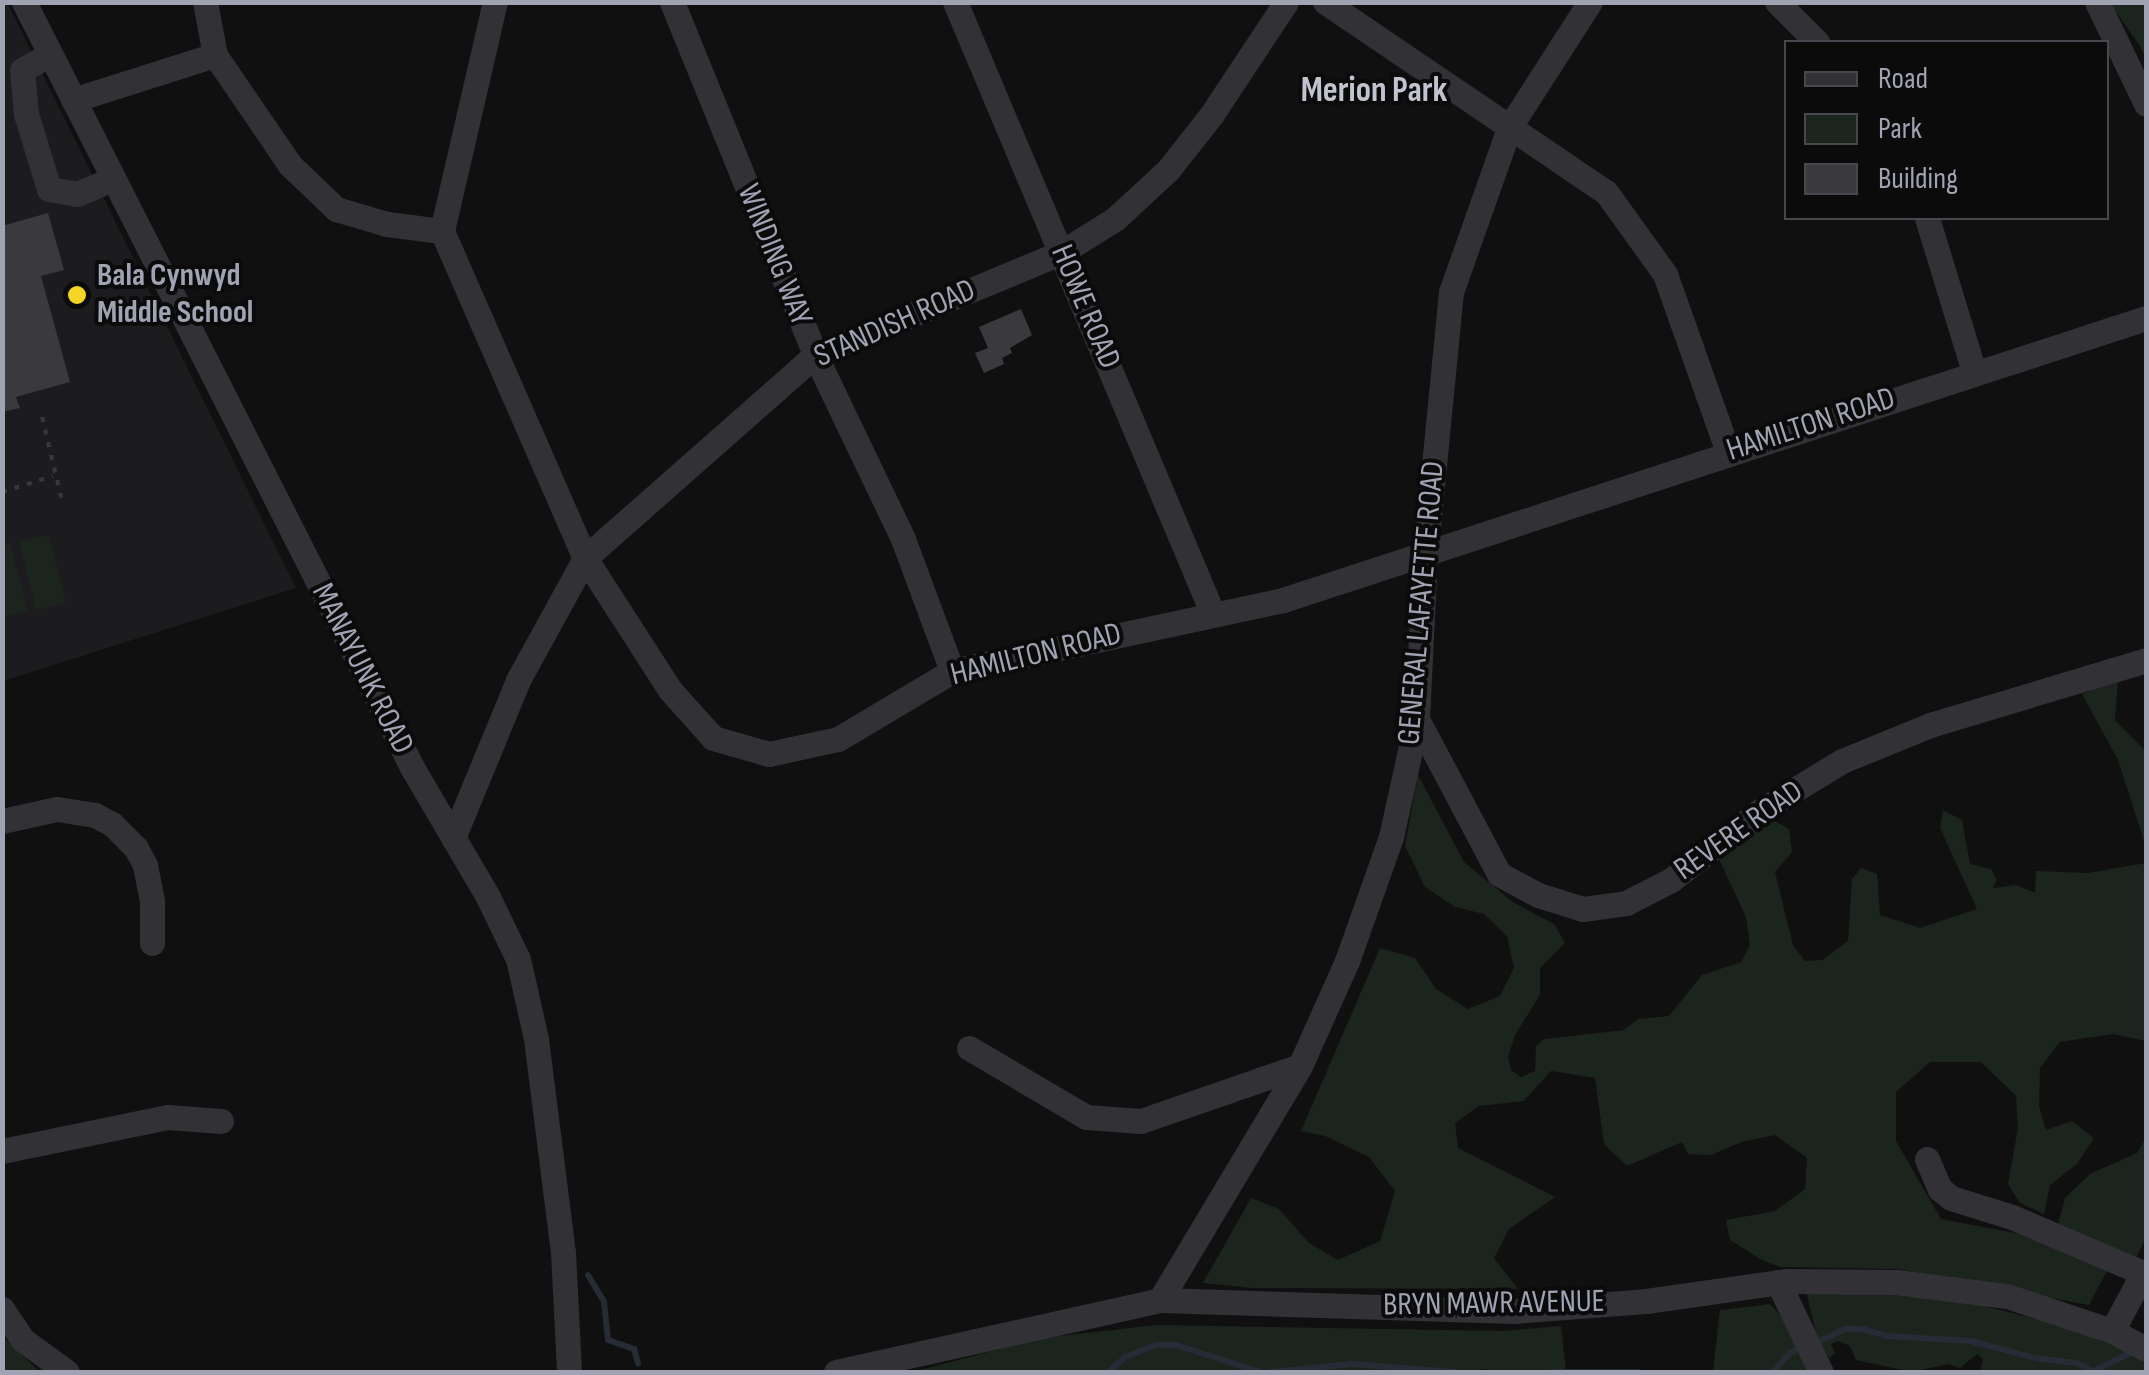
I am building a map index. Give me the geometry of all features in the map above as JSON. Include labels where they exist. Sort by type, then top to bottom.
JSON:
[{"type":"street","name":"MANAYUNK ROAD","points":[[24,2],[413,769],[505,929],[529,999],[562,1252],[569,1372]]},
{"type":"street","points":[[205,2],[215,55],[290,165],[336,208],[387,224],[442,232],[496,2]]},
{"type":"street","name":"WINDING WAY","points":[[672,2],[815,355],[904,540],[952,671]]},
{"type":"street","name":"HOWE ROAD","points":[[956,2],[1212,612]]},
{"type":"street","name":"STANDISH ROAD","points":[[453,838],[518,680],[585,558],[815,355],[1062,252],[1115,219],[1168,170],[1212,114],[1286,2]]},
{"type":"street","points":[[1324,2],[1606,192],[1665,274],[1728,452]]},
{"type":"street","name":"GENERAL LAFAYETTE ROAD","points":[[1160,1300],[1300,1066],[1347,961],[1391,837],[1417,718],[1424,556],[1451,292],[1509,128],[1590,2]]},
{"type":"street","points":[[1777,2],[1815,40]]},
{"type":"street","points":[[2097,2],[2146,104]]},
{"type":"street","points":[[50,54],[22,70],[26,114],[48,189],[76,194],[113,179]]},
{"type":"street","points":[[73,100],[215,55]]},
{"type":"street","points":[[1928,220],[1974,372]]},
{"type":"street","name":"HAMILTON ROAD","points":[[442,232],[585,558],[670,690],[714,738],[769,754],[838,739],[952,671],[1212,612],[1283,600],[2146,318]]},
{"type":"street","name":"REVERE ROAD","points":[[1417,718],[1498,874],[1538,895],[1584,909],[1626,904],[1671,880],[1760,811],[1842,761],[1930,725],[2146,660]]},
{"type":"street","points":[[2,821],[57,809],[96,816],[112,824],[136,848],[144,865],[152,900],[152,943]]},
{"type":"street","points":[[969,1048],[1086,1116],[1141,1121],[1300,1066]]},
{"type":"street","points":[[2,1152],[168,1118],[222,1121]]},
{"type":"street","points":[[1927,1159],[1940,1189],[1951,1198],[2012,1217],[2145,1272],[2130,1340]]},
{"type":"street","points":[[1778,1282],[1812,1352]]},
{"type":"street","name":"BRYN MAWR AVENUE","points":[[836,1372],[1160,1300],[1514,1311],[1646,1301],[1778,1282],[1896,1282],[2008,1296],[2130,1340]]},
{"type":"street","points":[[2,1309],[24,1340],[67,1372]]},
{"type":"path","points":[[42,417],[62,501]]},
{"type":"path","points":[[2,492],[53,476]]},
{"type":"shaded area","name":"Bala Cynwyd Middle School","points":[[7,2],[296,588],[3,681],[2,3]]},
{"type":"green space","points":[[2110,3],[2146,3],[2146,59],[2140,46]]},
{"type":"green space","points":[[49,535],[66,602],[36,610],[19,542]]},
{"type":"green space","points":[[10,543],[28,611],[3,617],[3,545]]},
{"type":"green space","points":[[2118,680],[2115,720],[2146,751],[2146,847],[2118,760],[2082,694]]},
{"type":"green space","points":[[1418,775],[1464,862],[1514,903],[1554,924],[1565,943],[1540,968],[1540,995],[1515,1035],[1508,1057],[1511,1070],[1521,1077],[1535,1071],[1536,1046],[1544,1039],[1624,1030],[1638,1019],[1669,1016],[1702,975],[1741,962],[1750,945],[1746,917],[1719,859],[1770,818],[1789,829],[1792,852],[1775,872],[1793,945],[1805,961],[1822,960],[1848,941],[1852,879],[1861,868],[1877,874],[1880,915],[1920,928],[1977,909],[1940,828],[1943,810],[1962,820],[1970,864],[1991,869],[1997,880],[1993,888],[2016,885],[2035,893],[2036,871],[2088,873],[2146,863],[2146,1041],[2113,1034],[2060,1042],[2040,1068],[2039,1106],[2046,1130],[2072,1121],[2094,1138],[2077,1164],[2050,1185],[2044,1214],[2020,1203],[2008,1184],[2018,1128],[2016,1096],[1981,1062],[1930,1062],[1896,1092],[1896,1141],[1941,1219],[2021,1234],[2108,1269],[2089,1305],[1897,1269],[1781,1267],[1762,1260],[1730,1240],[1726,1220],[1775,1211],[1805,1189],[1807,1158],[1775,1135],[1741,1142],[1711,1155],[1688,1154],[1682,1142],[1627,1166],[1604,1144],[1595,1078],[1551,1071],[1524,1101],[1479,1106],[1455,1123],[1458,1148],[1555,1197],[1509,1229],[1494,1258],[1518,1289],[1251,1288],[1203,1283],[1251,1198],[1279,1209],[1309,1243],[1338,1260],[1380,1241],[1395,1191],[1369,1157],[1325,1136],[1301,1131],[1380,948],[1415,958],[1436,989],[1468,1009],[1500,996],[1514,968],[1507,936],[1484,914],[1455,907],[1425,887],[1405,846]]},
{"type":"green space","points":[[2146,1137],[2146,1236],[2137,1257],[2058,1225],[2065,1198],[2090,1174],[2137,1153]]},
{"type":"green space","points":[[1805,1286],[1897,1292],[1980,1305],[2056,1324],[2122,1349],[2146,1363],[2146,1372],[1980,1372],[1983,1359],[1977,1354],[1960,1368],[1948,1364],[1912,1372],[1856,1360],[1850,1346],[1838,1341],[1831,1344],[1835,1353],[1830,1358],[1819,1346]]},
{"type":"green space","points":[[1770,1304],[1783,1318],[1815,1372],[1713,1372],[1720,1310]]},
{"type":"green space","points":[[1156,1325],[1503,1331],[1561,1326],[1566,1372],[1487,1369],[913,1372],[1042,1338]]},
{"type":"green space","points":[[3,1337],[40,1372],[3,1372]]},
{"type":"building","name":"Bala Cynwyd Middle School","points":[[48,213],[64,270],[41,276],[70,382],[16,397],[20,408],[2,412],[2,226]]},
{"type":"building","points":[[1021,309],[1032,335],[1010,348],[1012,353],[1002,358],[1004,364],[984,373],[975,353],[988,348],[979,327]]},
{"type":"waterway","points":[[588,1275],[604,1302],[608,1340],[634,1349],[638,1363]]},
{"type":"waterway","points":[[1816,1343],[1845,1329],[1862,1329],[1887,1336],[1971,1341],[2035,1358],[2077,1363],[2095,1372]]},
{"type":"waterway","points":[[1109,1372],[1125,1357],[1157,1345],[1176,1345],[1260,1372]]},
{"type":"waterway","points":[[1772,1372],[1791,1352],[1804,1347]]},
{"type":"waterway","points":[[2094,1371],[2132,1352]]},
{"type":"waterway","points":[[1269,1372],[1352,1364],[1455,1372]]},
{"type":"waterway","points":[[1551,1372],[1638,1372]]},
{"type":"place","name":"Bala Cynwyd Middle School","points":[[77,295]]},
{"type":"district","name":"Merion Park","points":[[1374,91]]}]
